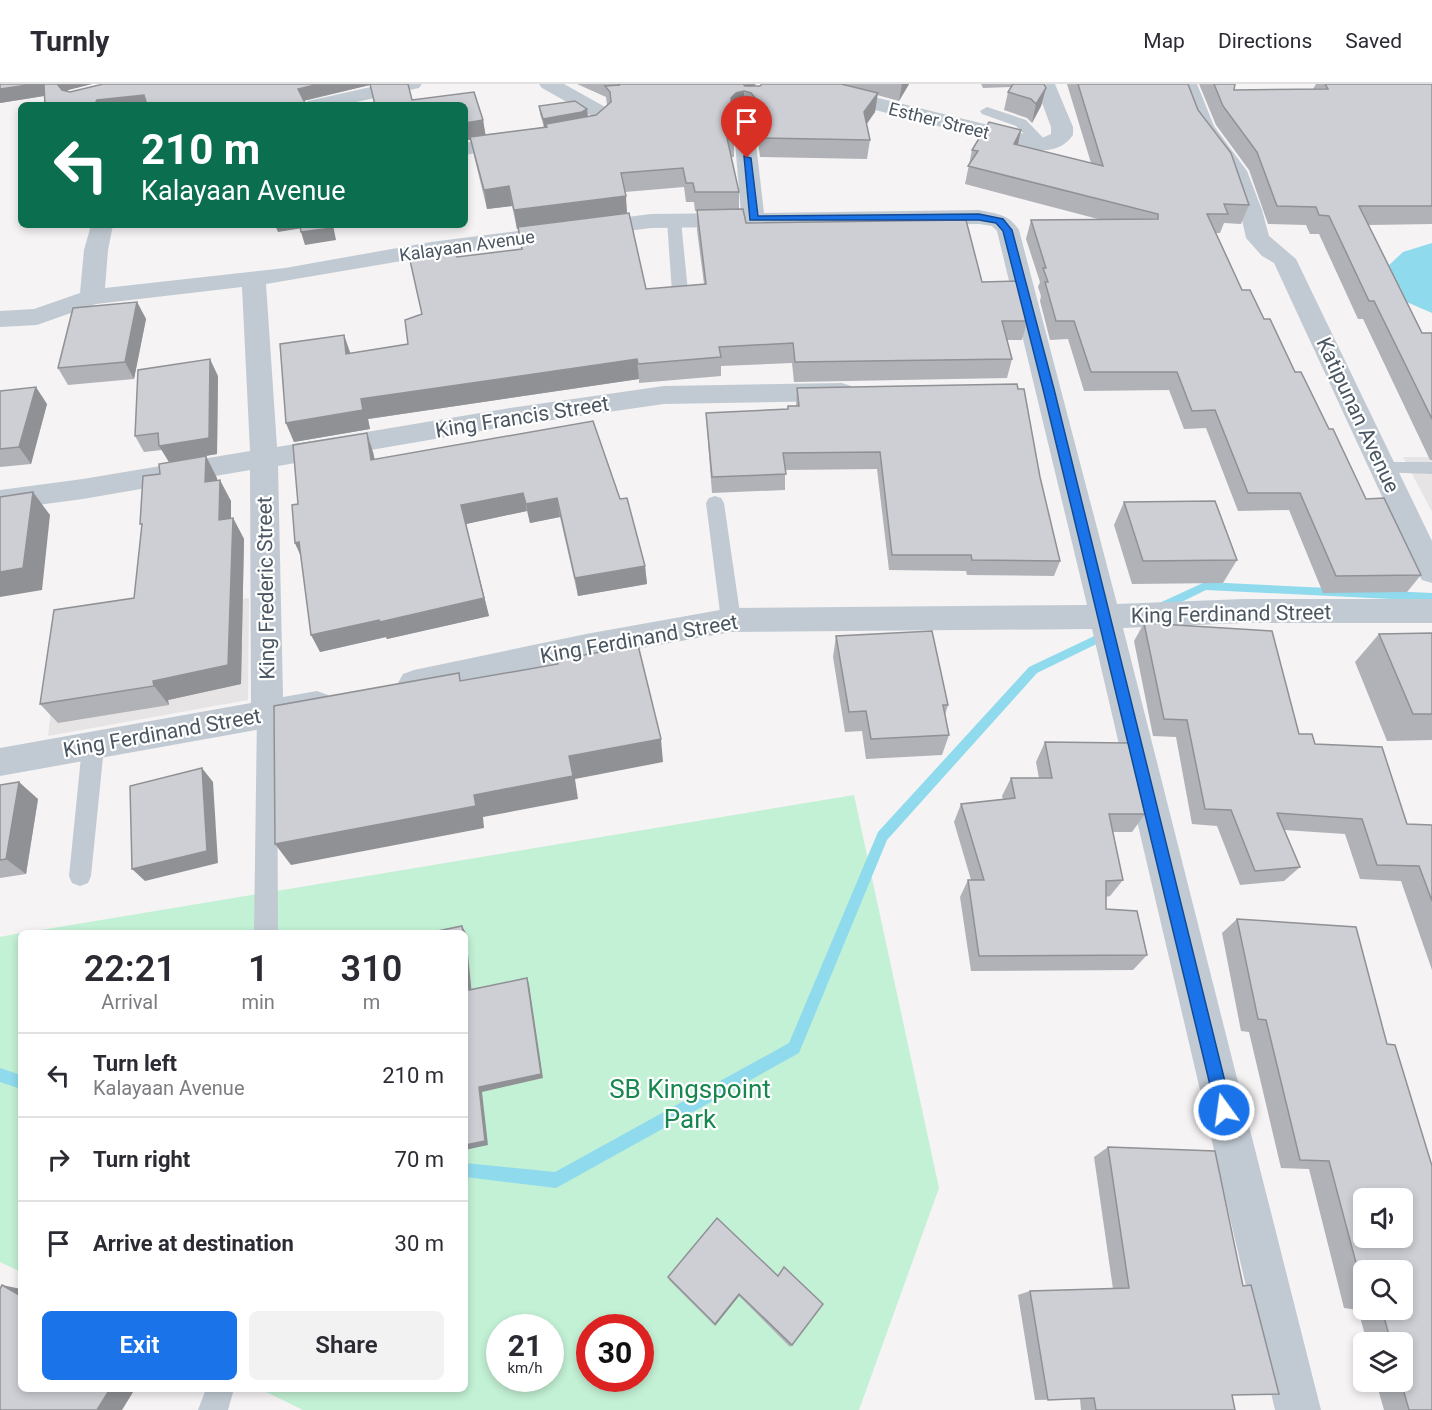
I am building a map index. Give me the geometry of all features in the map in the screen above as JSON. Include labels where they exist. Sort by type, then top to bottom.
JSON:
[{"type":"street","points":[[329,102],[412,84]]},
{"type":"street","points":[[468,148],[590,128],[600,121],[600,112],[549,84]]},
{"type":"street","name":"Esther Street","points":[[797,84],[1018,141],[1043,145]]},
{"type":"street","points":[[1043,145],[1056,141],[1062,135],[1062,128],[1045,84]]},
{"type":"street","name":"Katipunan Avenue","points":[[1187,84],[1204,128],[1236,171],[1251,210],[1258,238],[1270,251],[1284,259],[1432,572]]},
{"type":"street","points":[[743,118],[753,218]]},
{"type":"street","name":"Kalayaan Avenue","points":[[0,319],[37,317],[92,297],[254,280],[431,249],[639,223],[753,218],[979,217],[1000,221],[1008,230],[1037,389],[1103,617]]},
{"type":"street","points":[[92,297],[96,250],[101,228]]},
{"type":"street","name":"King Frederic Street","points":[[254,280],[264,460],[267,715]]},
{"type":"street","name":"King Francis Street","points":[[0,500],[264,460],[510,417],[664,395],[862,392]]},
{"type":"street","name":"King Ferdinand Street","points":[[392,688],[586,646],[731,620],[1103,617],[1244,611],[1432,611]]},
{"type":"street","points":[[1103,617],[1298,1410]]},
{"type":"street","name":"King Ferdinand Street","points":[[0,762],[267,715],[346,698]]},
{"type":"lane","points":[[987,111],[1021,123],[1043,145]]},
{"type":"lane","points":[[674,221],[680,292]]},
{"type":"lane","points":[[1383,468],[1432,468]]},
{"type":"lane","points":[[716,503],[731,620]]},
{"type":"lane","name":"King Frederic Street","points":[[266,930],[267,715]]},
{"type":"lane","points":[[80,876],[93,747]]},
{"type":"lane","points":[[213,1410],[219,1392]]},
{"type":"shaded area","points":[[1403,457],[1432,457],[1432,512],[1427,502]]},
{"type":"shaded area","points":[[249,598],[248,700],[48,736],[61,629]]},
{"type":"green space","name":"SB Kingspoint Park","points":[[854,795],[939,1188],[859,1410],[303,1410],[266,1392],[468,1392],[468,930],[41,930]]},
{"type":"green space","points":[[18,934],[18,1271],[0,1262],[0,937]]},
{"type":"water","points":[[1432,243],[1432,313],[1395,297],[1386,268],[1403,252]]},
{"type":"building","points":[[0,84],[35,84],[0,89]]},
{"type":"building","points":[[44,84],[59,84],[62,90],[70,92],[103,84],[319,84],[298,89],[304,102],[146,102],[144,95],[97,100],[96,102],[45,102]]},
{"type":"building","points":[[370,84],[408,84],[412,100],[474,92],[483,120],[468,122],[468,102],[374,102]]},
{"type":"building","points":[[618,84],[760,86],[762,84],[841,84],[878,93],[864,112],[870,140],[760,138],[756,99],[751,93],[744,91],[736,93],[731,98],[734,138],[727,138],[739,192],[695,192],[693,183],[686,183],[683,168],[621,173],[626,196],[514,210],[509,186],[484,190],[470,137],[547,127],[546,124],[596,115],[611,102],[610,92],[605,86]]},
{"type":"building","points":[[1013,84],[1044,84],[1046,88],[1036,104],[1031,99],[1008,92]]},
{"type":"building","points":[[1078,84],[1188,84],[1198,110],[1231,153],[1249,205],[1224,204],[1228,214],[1207,214],[1242,290],[1250,290],[1264,319],[1270,319],[1295,372],[1301,372],[1329,429],[1333,429],[1366,499],[1384,498],[1421,575],[1336,576],[1300,493],[1248,493],[1215,410],[1192,411],[1177,372],[1091,372],[1074,321],[1056,321],[1045,282],[1048,282],[1043,268],[1046,268],[1031,220],[1158,219],[1158,214],[968,166],[978,151],[972,150],[989,122],[1021,130],[1014,144],[1103,166]]},
{"type":"building","points":[[1214,84],[1235,84],[1234,90],[1328,89],[1325,84],[1432,84],[1432,206],[1359,206],[1422,333],[1432,333],[1432,419],[1374,301],[1369,301],[1329,216],[1319,215],[1316,207],[1277,206],[1257,152],[1223,106]]},
{"type":"building","points":[[575,101],[587,109],[582,112],[543,119],[539,106]]},
{"type":"building","points":[[743,209],[746,223],[966,220],[982,282],[1017,281],[1027,321],[1002,321],[1012,359],[795,362],[793,343],[719,347],[721,357],[638,364],[637,359],[361,399],[363,410],[286,423],[280,344],[344,335],[346,354],[408,344],[405,320],[422,314],[409,256],[456,250],[457,257],[522,249],[518,227],[629,213],[646,289],[706,284],[697,210]]},
{"type":"building","points":[[300,228],[332,228],[301,232]]},
{"type":"building","points":[[137,302],[125,362],[58,368],[73,308]]},
{"type":"building","points":[[210,359],[209,438],[159,446],[158,433],[135,436],[138,370]]},
{"type":"building","points":[[1017,384],[1018,389],[1024,389],[1040,477],[1060,561],[972,560],[971,555],[892,555],[880,452],[783,453],[786,474],[712,477],[706,413],[788,409],[788,406],[799,406],[797,388]]},
{"type":"building","points":[[36,387],[19,447],[0,449],[0,391]]},
{"type":"building","points":[[593,421],[620,499],[627,498],[645,566],[575,578],[557,498],[526,504],[523,493],[461,505],[484,598],[311,635],[299,542],[295,543],[292,505],[298,504],[293,445],[367,433],[371,460]]},
{"type":"building","points":[[206,456],[205,482],[220,480],[219,520],[233,518],[228,665],[153,681],[154,686],[40,704],[54,610],[134,598],[142,524],[140,524],[143,476],[160,474],[159,464]]},
{"type":"building","points":[[33,492],[23,568],[0,572],[0,497]]},
{"type":"building","points":[[1215,501],[1237,560],[1143,561],[1124,502]]},
{"type":"building","points":[[1144,623],[1272,631],[1299,734],[1312,734],[1315,744],[1382,747],[1407,824],[1432,825],[1432,901],[1419,866],[1377,865],[1362,819],[1277,813],[1300,867],[1255,871],[1231,810],[1205,809],[1187,720],[1164,719]]},
{"type":"building","points":[[932,631],[948,705],[943,705],[949,735],[871,739],[866,711],[849,712],[836,636]]},
{"type":"building","points":[[1432,633],[1432,714],[1413,714],[1379,634]]},
{"type":"building","points":[[638,645],[661,739],[569,756],[573,776],[474,795],[476,806],[275,844],[274,706],[459,673],[460,681],[558,664],[557,660]]},
{"type":"building","points":[[1045,742],[1129,743],[1145,814],[1109,814],[1123,880],[1106,881],[1106,909],[1137,911],[1147,955],[979,956],[968,880],[984,880],[961,804],[1015,798],[1011,778],[1052,778]]},
{"type":"building","points":[[202,768],[207,851],[132,869],[130,786]]},
{"type":"building","points":[[19,782],[6,859],[0,860],[0,785]]},
{"type":"building","points":[[1237,919],[1356,927],[1387,1044],[1395,1045],[1432,1166],[1432,1410],[1409,1410],[1404,1392],[1413,1392],[1413,1332],[1388,1332],[1385,1320],[1413,1320],[1413,1260],[1355,1260],[1329,1161],[1300,1160],[1266,1020],[1258,1019]]},
{"type":"building","points":[[462,926],[463,930],[443,930]]},
{"type":"building","points":[[527,978],[541,1074],[479,1087],[485,1141],[468,1144],[468,980],[469,990]]},
{"type":"building","points":[[1108,1147],[1215,1151],[1243,1286],[1251,1285],[1279,1394],[1232,1395],[1235,1410],[1096,1410],[1094,1398],[1048,1400],[1030,1291],[1129,1288]]},
{"type":"building","points":[[717,1218],[778,1276],[784,1267],[823,1304],[792,1345],[739,1294],[715,1324],[668,1277]]},
{"type":"building","points":[[2,1285],[18,1294],[18,1392],[108,1392],[97,1410],[0,1410],[0,1289]]},
{"type":"waterway","points":[[1159,608],[1205,586],[1432,597]]},
{"type":"waterway","points":[[468,1170],[556,1180],[794,1048],[882,836],[1033,670],[1109,633]]},
{"type":"waterway","points":[[0,1075],[18,1081]]},
{"type":"route","points":[[747,158],[753,218],[979,217],[1000,221],[1008,230],[1049,389],[1224,1110]]}]
